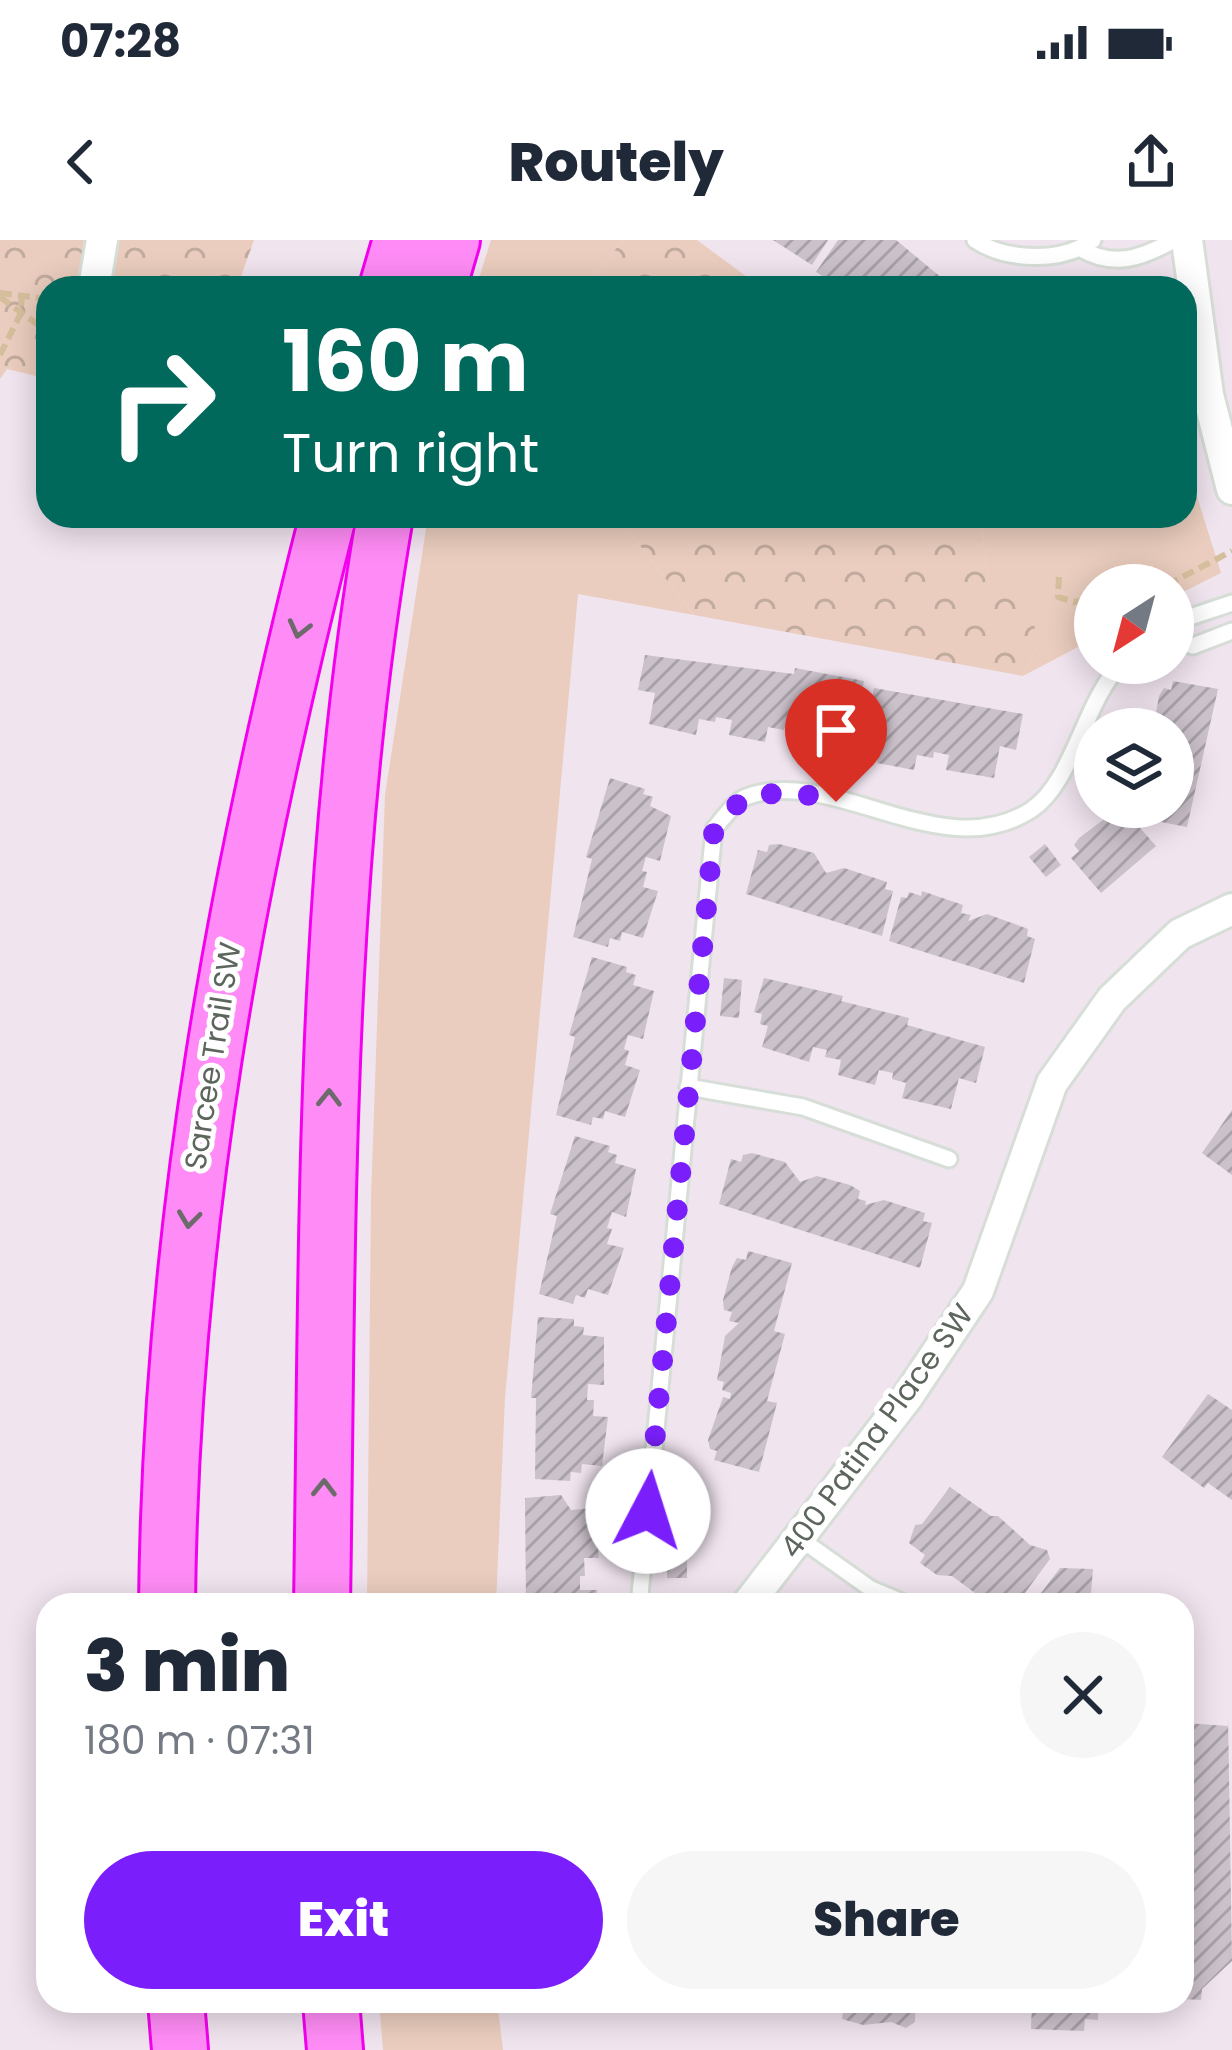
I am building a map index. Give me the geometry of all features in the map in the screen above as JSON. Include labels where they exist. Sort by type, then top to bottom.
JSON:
[{"type":"highway","points":[[390,276],[401,240]]},
{"type":"highway","points":[[442,276],[452,240]]},
{"type":"highway","name":"Sarcee Trail SW","points":[[167,1593],[173,1389],[198,1135],[256,818],[325,528]]},
{"type":"highway","points":[[322,1593],[330,1051],[340,867],[358,672],[383,528]]},
{"type":"highway","points":[[177,2013],[180,2050]]},
{"type":"highway","points":[[332,2013],[335,2050]]},
{"type":"street","points":[[96,276],[102,240]]},
{"type":"street","points":[[1187,240],[1192,276]]},
{"type":"street","points":[[1197,314],[1208,395],[1232,488]]},
{"type":"street","name":"400 Patina Place SW","points":[[757,1593],[802,1540],[978,1291],[1052,1083],[1112,999],[1180,934],[1232,909]]},
{"type":"lane","points":[[975,240],[992,252],[1031,256],[1087,245],[1103,262],[1147,256],[1174,240]]},
{"type":"lane","points":[[1194,616],[1232,603]]},
{"type":"lane","points":[[1194,646],[1232,632]]},
{"type":"lane","points":[[641,1593],[714,830],[743,798],[791,791],[970,832],[1033,809],[1071,757],[1104,684]]},
{"type":"lane","points":[[688,1088],[803,1108],[949,1159]]},
{"type":"lane","points":[[802,1540],[880,1593]]},
{"type":"path","points":[[0,295],[36,298]]},
{"type":"path","points":[[0,295],[36,325]]},
{"type":"path","points":[[0,355],[20,315],[22,296]]},
{"type":"path","points":[[1194,570],[1232,550]]},
{"type":"path","points":[[1059,578],[1058,597],[1074,602]]},
{"type":"green space","points":[[0,240],[254,240],[241,276],[36,276],[36,376],[7,369],[0,379]]},
{"type":"green space","points":[[491,240],[623,240],[594,276],[480,276]]},
{"type":"green space","points":[[623,240],[697,240],[746,276],[594,276]]},
{"type":"green space","points":[[1197,496],[1221,573],[1194,586],[1194,564],[1074,564],[1074,649],[1023,676],[1039,643],[989,587],[982,528],[1197,528]]},
{"type":"green space","points":[[426,528],[626,528],[694,615],[578,594],[505,1398],[497,1593],[367,1593],[371,1198],[385,795]]},
{"type":"green space","points":[[626,528],[982,528],[989,586],[1022,582],[1039,643],[1023,676],[694,615]]},
{"type":"green space","points":[[380,2013],[498,2013],[503,2050],[383,2050]]},
{"type":"building","points":[[773,240],[828,240],[812,265]]},
{"type":"building","points":[[838,240],[896,240],[940,276],[822,276],[816,272]]},
{"type":"building","points":[[645,655],[794,674],[795,668],[864,681],[854,736],[838,733],[834,749],[797,742],[800,727],[786,724],[784,730],[768,727],[765,742],[729,735],[732,720],[716,717],[715,722],[699,719],[696,735],[649,724],[655,693],[638,690]]},
{"type":"building","points":[[1172,684],[1218,689],[1194,796],[1194,708],[1157,708],[1164,688],[1171,690]]},
{"type":"building","points":[[874,688],[1023,714],[1016,750],[1000,746],[994,778],[946,770],[949,755],[934,752],[933,758],[917,755],[914,770],[877,763],[879,748],[863,745]]},
{"type":"building","points":[[610,778],[645,789],[643,794],[653,797],[650,806],[671,816],[660,861],[646,857],[642,871],[647,872],[643,887],[658,891],[643,938],[622,932],[620,941],[610,938],[608,947],[573,937],[592,859],[586,857]]},
{"type":"building","points":[[1092,828],[1140,828],[1156,846],[1101,893],[1071,858],[1079,851],[1074,845]]},
{"type":"building","points":[[1045,844],[1061,865],[1046,877],[1029,857]]},
{"type":"building","points":[[769,845],[814,853],[826,873],[844,868],[887,882],[885,889],[893,891],[882,936],[746,894],[758,850],[767,852]]},
{"type":"building","points":[[922,891],[963,905],[961,913],[971,915],[968,921],[987,914],[1028,929],[1027,936],[1035,939],[1024,983],[889,941],[901,897],[907,898],[909,892],[921,896]]},
{"type":"building","points":[[592,957],[627,967],[626,972],[636,975],[633,985],[654,991],[643,1039],[628,1035],[624,1049],[629,1051],[625,1065],[640,1070],[625,1117],[605,1111],[603,1119],[593,1117],[591,1125],[556,1115],[575,1037],[569,1035]]},
{"type":"building","points":[[724,978],[742,980],[739,1018],[720,1016]]},
{"type":"building","points":[[764,978],[843,996],[841,1001],[909,1018],[907,1025],[985,1047],[976,1083],[959,1078],[951,1109],[902,1098],[906,1083],[892,1079],[893,1073],[879,1070],[875,1085],[838,1075],[841,1060],[825,1057],[827,1050],[813,1047],[809,1062],[762,1047],[768,1026],[760,1024],[762,1014],[754,1012]]},
{"type":"building","points":[[1232,1110],[1232,1175],[1202,1153]]},
{"type":"building","points":[[575,1136],[610,1146],[608,1152],[617,1155],[615,1163],[636,1169],[626,1217],[612,1212],[607,1228],[612,1229],[607,1244],[624,1248],[608,1295],[588,1289],[585,1298],[576,1295],[573,1304],[539,1294],[557,1216],[550,1214]]},
{"type":"building","points":[[743,1155],[785,1162],[800,1182],[817,1176],[850,1185],[860,1191],[858,1199],[866,1201],[865,1205],[884,1200],[925,1213],[923,1221],[932,1223],[920,1268],[719,1204],[731,1159],[741,1162]]},
{"type":"building","points":[[748,1251],[792,1263],[774,1331],[785,1334],[767,1401],[777,1403],[759,1472],[714,1460],[717,1451],[710,1449],[708,1440],[723,1397],[730,1399],[731,1393],[722,1390],[724,1382],[717,1380],[725,1336],[739,1323],[729,1321],[732,1312],[724,1310],[723,1300],[732,1267],[737,1258],[746,1260]]},
{"type":"building","points":[[538,1317],[574,1319],[574,1326],[584,1327],[583,1335],[604,1337],[604,1385],[588,1384],[587,1400],[594,1400],[593,1416],[608,1417],[602,1466],[582,1464],[581,1473],[571,1472],[570,1481],[535,1479],[536,1398],[531,1398]]},
{"type":"building","points":[[1208,1394],[1232,1410],[1232,1500],[1208,1483],[1204,1488],[1162,1457]]},
{"type":"building","points":[[950,1487],[991,1516],[998,1516],[1030,1545],[1047,1550],[1050,1559],[1025,1593],[975,1593],[952,1576],[937,1575],[920,1563],[925,1555],[909,1543],[915,1525],[922,1524]]},
{"type":"building","points":[[561,1495],[571,1510],[594,1508],[599,1558],[584,1558],[580,1590],[597,1593],[526,1593],[525,1498]]},
{"type":"building","points":[[668,1540],[687,1540],[687,1578],[667,1578]]},
{"type":"building","points":[[1060,1568],[1093,1569],[1091,1593],[1041,1593]]},
{"type":"building","points":[[1228,1713],[1232,1961],[1202,1989],[1201,2000],[1194,2000],[1194,1724],[1228,1726]]},
{"type":"building","points":[[843,2013],[915,2013],[915,2022],[906,2028],[891,2022],[863,2025],[842,2019]]},
{"type":"building","points":[[1032,2013],[1098,2013],[1098,2020],[1085,2019],[1084,2031],[1031,2029]]},
{"type":"route","points":[[648,1511],[714,830],[743,798],[791,791],[836,802]]}]
